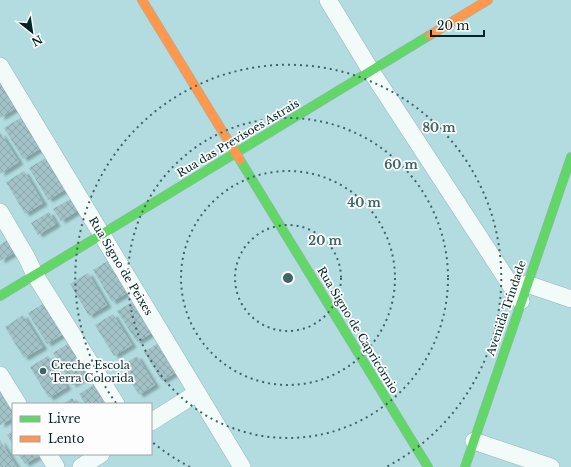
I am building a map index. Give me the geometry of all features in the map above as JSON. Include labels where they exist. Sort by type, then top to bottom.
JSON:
[{"type":"street","name":"Rua Signo de Capricórnio","points":[[142,0],[428,467]]},
{"type":"street","points":[[328,0],[371,71],[521,301]]},
{"type":"street","name":"Rua das Previsoes Astrais","points":[[0,296],[488,0]]},
{"type":"street","name":"Rua Signo de Peixes","points":[[0,66],[242,467]]},
{"type":"street","name":"Avenida Trindade","points":[[465,467],[571,157]]},
{"type":"street","points":[[0,212],[35,275],[115,403]]},
{"type":"street","points":[[527,284],[571,299]]},
{"type":"street","points":[[0,376],[17,403]]},
{"type":"street","points":[[152,421],[197,393]]},
{"type":"street","points":[[474,441],[550,467]]},
{"type":"street","points":[[49,455],[56,467]]},
{"type":"street","points":[[81,467],[99,455]]},
{"type":"building","points":[[0,81],[16,108],[0,118]]},
{"type":"building","points":[[22,117],[41,148],[23,159],[4,128]]},
{"type":"building","points":[[0,132],[19,162],[0,174]]},
{"type":"building","points":[[47,157],[66,189],[48,200],[29,168]]},
{"type":"building","points":[[24,171],[43,203],[25,214],[6,182]]},
{"type":"building","points":[[72,198],[79,210],[61,221],[53,209]]},
{"type":"building","points":[[49,212],[56,224],[38,235],[31,223]]},
{"type":"building","points":[[10,238],[17,251],[0,261],[0,245]]},
{"type":"building","points":[[111,259],[130,291],[112,302],[93,270]]},
{"type":"building","points":[[88,273],[107,305],[89,316],[70,284]]},
{"type":"building","points":[[136,300],[155,331],[137,342],[117,311]]},
{"type":"building","points":[[46,302],[65,333],[47,344],[28,313]]},
{"type":"building","points":[[113,314],[132,345],[114,356],[95,325]]},
{"type":"building","points":[[23,315],[43,347],[24,358],[5,327]]},
{"type":"building","points":[[71,342],[90,373],[72,385],[53,353]]},
{"type":"building","points":[[160,342],[178,371],[162,381],[144,352]]},
{"type":"building","points":[[48,356],[67,387],[49,398],[30,367]]},
{"type":"building","points":[[137,356],[155,385],[139,395],[121,366]]},
{"type":"building","points":[[95,384],[106,403],[84,403],[79,394]]},
{"type":"building","points":[[0,385],[12,405],[12,419],[0,425]]},
{"type":"building","points":[[72,398],[75,403],[64,403]]},
{"type":"building","points":[[12,432],[12,443],[7,435]]},
{"type":"building","points":[[0,440],[17,467],[0,467]]},
{"type":"building","points":[[19,455],[40,455],[25,464]]},
{"type":"traffic: fast","points":[[0,296],[430,35]]},
{"type":"traffic: fast","points":[[465,467],[571,157]]},
{"type":"traffic: fast","points":[[240,160],[428,467]]},
{"type":"traffic: slow","points":[[142,0],[240,160]]},
{"type":"traffic: slow","points":[[430,35],[488,0]]},
{"type":"place","name":"Creche Escola Terra Colorida","points":[[43,371]]}]
